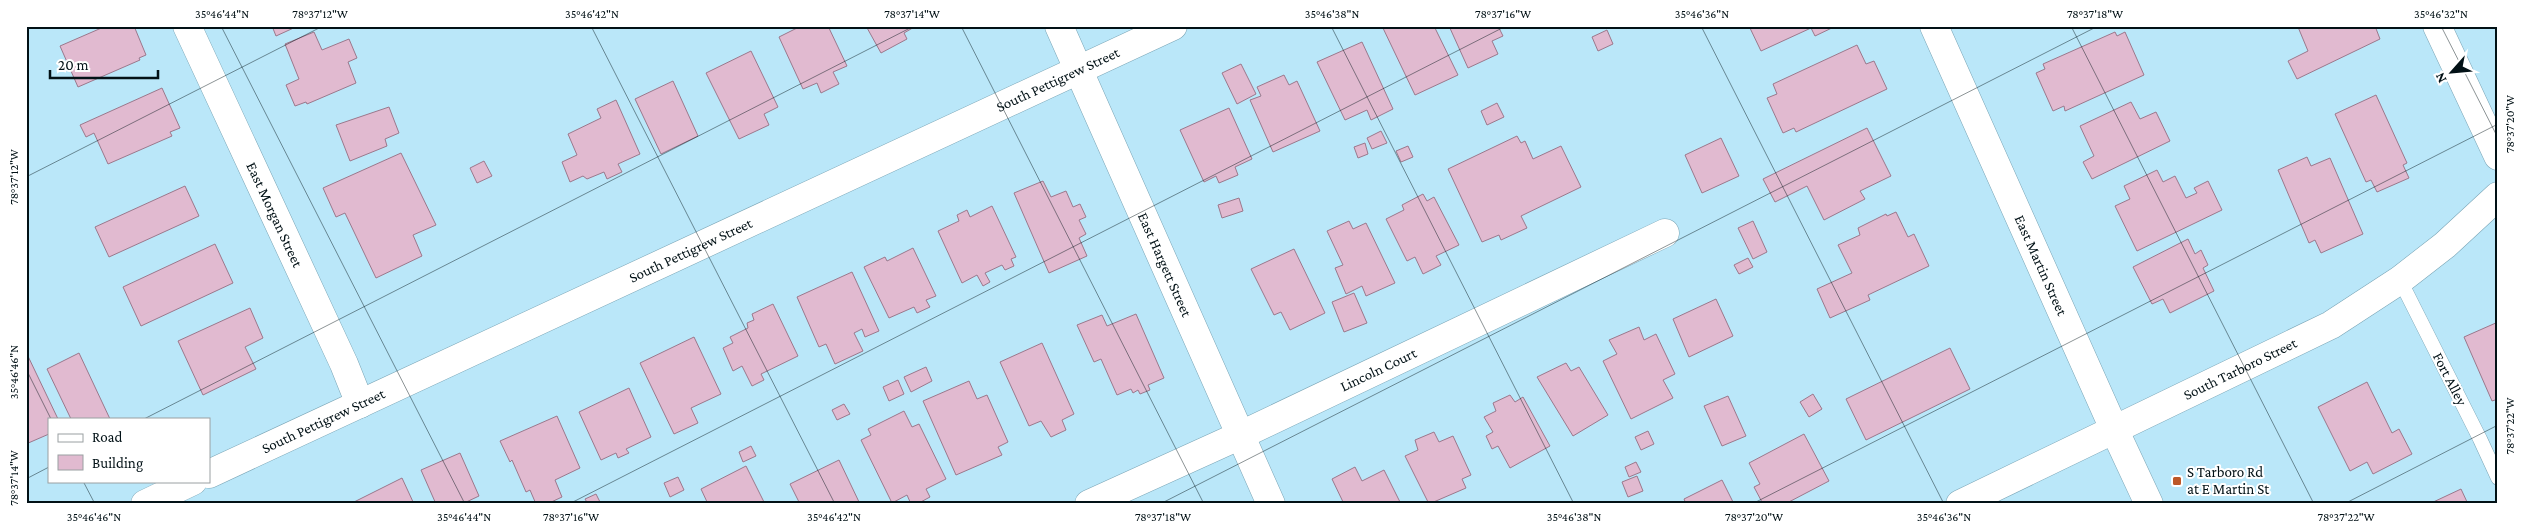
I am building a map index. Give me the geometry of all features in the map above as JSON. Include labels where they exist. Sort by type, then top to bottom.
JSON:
[{"type":"street","name":"East Morgan Street","points":[[187,26],[340,355],[360,404]]},
{"type":"street","name":"East Hargett Street","points":[[1059,26],[1080,69],[1271,504]]},
{"type":"street","name":"South Pettigrew Street","points":[[210,474],[1173,26]]},
{"type":"street","name":"East Martin Street","points":[[1934,26],[2149,504]]},
{"type":"street","points":[[2437,26],[2498,156]]},
{"type":"street","name":"South Tarboro Street","points":[[1960,504],[2331,325],[2400,280],[2445,245],[2498,196]]},
{"type":"street","name":"Lincoln Court","points":[[1089,504],[1241,435],[1665,232]]},
{"type":"street","points":[[145,504],[191,482]]},
{"type":"lane","name":"Fort Alley","points":[[2400,280],[2498,478]]},
{"type":"building","points":[[106,26],[134,26],[146,55],[139,58],[140,60],[78,87],[60,46]]},
{"type":"building","points":[[272,26],[298,26],[276,36]]},
{"type":"building","points":[[801,26],[828,26],[847,66],[833,72],[839,84],[821,93],[817,83],[803,89],[779,37]]},
{"type":"building","points":[[866,26],[916,26],[904,33],[907,39],[881,53]]},
{"type":"building","points":[[1382,26],[1434,26],[1458,75],[1415,95]]},
{"type":"building","points":[[1449,26],[1498,26],[1503,36],[1492,41],[1498,54],[1468,68]]},
{"type":"building","points":[[1749,26],[1836,26],[1815,36],[1811,28],[1761,51]]},
{"type":"building","points":[[2375,26],[2380,39],[2297,79],[2288,61],[2308,51],[2298,27]]},
{"type":"building","points":[[1607,30],[1613,44],[1598,51],[1592,37]]},
{"type":"building","points":[[314,32],[322,50],[349,39],[357,58],[348,62],[356,83],[307,104],[306,102],[295,106],[286,85],[299,79],[285,44]]},
{"type":"building","points":[[2115,32],[2117,36],[2125,32],[2144,75],[2065,111],[2064,106],[2053,111],[2036,73],[2045,69],[2043,64]]},
{"type":"building","points":[[1362,42],[1393,109],[1371,120],[1367,110],[1345,120],[1317,62]]},
{"type":"building","points":[[1857,45],[1866,64],[1874,61],[1887,89],[1796,132],[1794,128],[1783,133],[1767,98],[1777,94],[1773,84]]},
{"type":"building","points":[[751,51],[778,107],[764,114],[769,125],[739,139],[706,73]]},
{"type":"building","points":[[1241,64],[1256,94],[1237,104],[1222,73]]},
{"type":"building","points":[[1284,75],[1289,85],[1297,81],[1320,131],[1273,152],[1250,100],[1261,96],[1257,87]]},
{"type":"building","points":[[673,81],[698,136],[661,154],[635,99]]},
{"type":"building","points":[[162,88],[180,128],[170,132],[172,136],[108,164],[94,133],[86,137],[80,125]]},
{"type":"building","points":[[2376,95],[2407,163],[2403,165],[2409,178],[2377,192],[2371,180],[2366,182],[2335,114]]},
{"type":"building","points":[[616,100],[640,154],[618,164],[622,172],[607,179],[604,172],[587,179],[583,176],[570,182],[562,162],[577,155],[568,134],[601,118],[597,109]]},
{"type":"building","points":[[2131,102],[2140,119],[2156,112],[2170,141],[2092,179],[2083,162],[2094,156],[2080,126]]},
{"type":"building","points":[[1497,103],[1504,117],[1487,125],[1481,111]]},
{"type":"building","points":[[389,107],[399,133],[385,139],[387,146],[350,161],[336,125]]},
{"type":"building","points":[[1229,108],[1252,159],[1235,167],[1238,175],[1219,183],[1216,176],[1204,182],[1180,130]]},
{"type":"building","points":[[1867,128],[1891,176],[1860,191],[1865,199],[1824,220],[1807,186],[1775,202],[1763,179]]},
{"type":"building","points":[[1381,131],[1387,143],[1372,149],[1367,138]]},
{"type":"building","points":[[1517,136],[1521,143],[1525,141],[1533,159],[1561,146],[1581,187],[1521,216],[1527,228],[1501,240],[1499,235],[1482,242],[1448,169]]},
{"type":"building","points":[[1721,138],[1739,176],[1702,193],[1685,155]]},
{"type":"building","points":[[1365,143],[1368,154],[1358,158],[1354,147]]},
{"type":"building","points":[[1408,146],[1413,157],[1401,162],[1396,151]]},
{"type":"building","points":[[401,153],[436,225],[413,235],[422,256],[376,278],[345,213],[336,217],[323,188]]},
{"type":"building","points":[[2307,157],[2311,166],[2330,158],[2363,234],[2321,253],[2315,240],[2309,243],[2278,170]]},
{"type":"building","points":[[484,161],[492,176],[477,183],[470,168]]},
{"type":"building","points":[[2157,170],[2163,182],[2175,176],[2186,198],[2197,193],[2194,188],[2208,181],[2222,210],[2137,251],[2115,206],[2130,199],[2124,186]]},
{"type":"building","points":[[1043,181],[1051,197],[1066,191],[1073,207],[1080,204],[1086,217],[1079,220],[1086,234],[1079,238],[1087,256],[1049,273],[1014,193]]},
{"type":"building","points":[[185,186],[199,216],[109,257],[95,227]]},
{"type":"building","points":[[1423,194],[1427,201],[1434,197],[1459,245],[1436,256],[1441,265],[1423,274],[1415,257],[1407,261],[1386,219],[1404,210],[1402,205]]},
{"type":"building","points":[[1239,198],[1243,211],[1222,218],[1218,205]]},
{"type":"building","points":[[992,206],[1016,257],[1011,259],[1014,266],[1005,270],[1002,265],[985,273],[990,282],[983,286],[977,275],[962,283],[938,231],[959,221],[957,215],[967,210],[970,217]]},
{"type":"building","points":[[1896,212],[1908,237],[1914,234],[1929,266],[1868,295],[1870,300],[1830,318],[1817,289],[1852,273],[1838,245],[1860,235],[1858,228],[1886,214],[1887,216]]},
{"type":"building","points":[[1349,221],[1353,229],[1366,223],[1395,283],[1366,296],[1362,286],[1346,294],[1335,268],[1343,265],[1327,231]]},
{"type":"building","points":[[1753,221],[1767,252],[1753,259],[1738,228]]},
{"type":"building","points":[[2188,239],[2195,254],[2201,250],[2208,265],[2203,268],[2214,291],[2170,313],[2163,299],[2152,304],[2133,267]]},
{"type":"building","points":[[215,244],[233,283],[141,326],[123,287]]},
{"type":"building","points":[[913,248],[936,296],[926,300],[930,307],[917,313],[914,307],[889,318],[864,267],[885,257],[887,261]]},
{"type":"building","points":[[1294,249],[1325,313],[1290,330],[1281,312],[1274,315],[1251,269]]},
{"type":"building","points":[[1748,258],[1753,267],[1739,274],[1734,265]]},
{"type":"building","points":[[852,272],[879,331],[865,337],[862,329],[854,333],[863,351],[835,364],[826,344],[819,347],[797,297]]},
{"type":"building","points":[[1354,293],[1367,323],[1344,332],[1332,302]]},
{"type":"building","points":[[1716,299],[1733,336],[1689,357],[1673,319]]},
{"type":"building","points":[[773,304],[798,356],[761,374],[764,380],[752,386],[742,366],[733,371],[723,348],[733,343],[730,337],[748,328],[747,323],[754,320],[752,314]]},
{"type":"building","points":[[250,308],[263,338],[245,347],[256,369],[203,395],[178,341]]},
{"type":"building","points":[[1136,314],[1164,378],[1148,385],[1150,390],[1140,394],[1138,390],[1133,393],[1131,389],[1117,395],[1101,359],[1094,362],[1077,325],[1102,315],[1107,326]]},
{"type":"building","points":[[2498,322],[2498,399],[2492,401],[2464,337]]},
{"type":"building","points":[[1639,327],[1644,340],[1656,334],[1675,374],[1663,380],[1673,398],[1631,419],[1603,361],[1617,354],[1609,340]]},
{"type":"building","points":[[694,337],[721,394],[691,408],[698,423],[674,434],[640,363]]},
{"type":"building","points":[[1042,343],[1074,414],[1062,420],[1066,430],[1051,437],[1041,421],[1029,426],[1000,362]]},
{"type":"building","points":[[1950,348],[1970,389],[1866,440],[1846,399]]},
{"type":"building","points":[[26,352],[58,418],[48,418],[48,434],[26,444]]},
{"type":"building","points":[[79,353],[110,418],[71,418],[47,369]]},
{"type":"building","points":[[1566,363],[1571,371],[1579,367],[1608,415],[1573,436],[1537,377]]},
{"type":"building","points":[[926,367],[932,381],[911,392],[904,377]]},
{"type":"building","points":[[898,380],[904,394],[889,401],[883,387]]},
{"type":"building","points":[[969,381],[977,399],[987,395],[1008,442],[998,447],[1002,455],[956,475],[923,401]]},
{"type":"building","points":[[2367,382],[2392,433],[2399,429],[2412,454],[2373,474],[2367,462],[2350,471],[2318,407]]},
{"type":"building","points":[[629,388],[651,437],[626,449],[629,453],[618,458],[616,453],[601,460],[579,412]]},
{"type":"building","points":[[1813,394],[1822,409],[1809,417],[1800,402]]},
{"type":"building","points":[[1510,395],[1515,402],[1523,397],[1550,446],[1510,468],[1498,446],[1492,449],[1486,436],[1493,432],[1484,417],[1496,411],[1493,403]]},
{"type":"building","points":[[1728,396],[1746,436],[1722,446],[1704,406]]},
{"type":"building","points":[[844,404],[850,414],[837,420],[832,410]]},
{"type":"building","points":[[904,411],[912,427],[919,424],[946,479],[926,489],[930,497],[917,504],[911,504],[907,495],[892,503],[861,440],[871,435],[868,429]]},
{"type":"building","points":[[557,416],[580,468],[555,480],[562,497],[547,504],[536,504],[530,490],[526,492],[512,460],[510,462],[500,441]]},
{"type":"building","points":[[1648,431],[1654,444],[1641,450],[1635,437]]},
{"type":"building","points":[[1434,432],[1439,442],[1453,436],[1471,475],[1462,479],[1466,488],[1429,504],[1405,456],[1418,450],[1415,440]]},
{"type":"building","points":[[1804,434],[1829,481],[1785,504],[1763,504],[1754,487],[1760,484],[1749,463]]},
{"type":"building","points":[[751,446],[756,456],[743,462],[739,452]]},
{"type":"building","points":[[460,453],[479,496],[462,504],[436,504],[421,470]]},
{"type":"building","points":[[839,460],[860,504],[800,504],[790,484]]},
{"type":"building","points":[[1636,462],[1641,472],[1629,477],[1625,467]]},
{"type":"building","points":[[746,466],[765,504],[708,504],[701,489]]},
{"type":"building","points":[[1355,467],[1362,481],[1384,470],[1401,504],[1344,504],[1332,479]]},
{"type":"building","points":[[1637,476],[1643,491],[1628,497],[1622,482]]},
{"type":"building","points":[[678,477],[684,490],[670,497],[664,483]]},
{"type":"building","points":[[402,478],[414,504],[355,504],[354,502]]},
{"type":"building","points":[[1722,480],[1734,504],[1686,504],[1684,499]]},
{"type":"building","points":[[2461,489],[2468,504],[2429,504]]},
{"type":"building","points":[[596,494],[601,504],[588,504],[585,499]]},
{"type":"place","name":"S Tarboro Rd at E Martin St","points":[[2177,481]]}]
